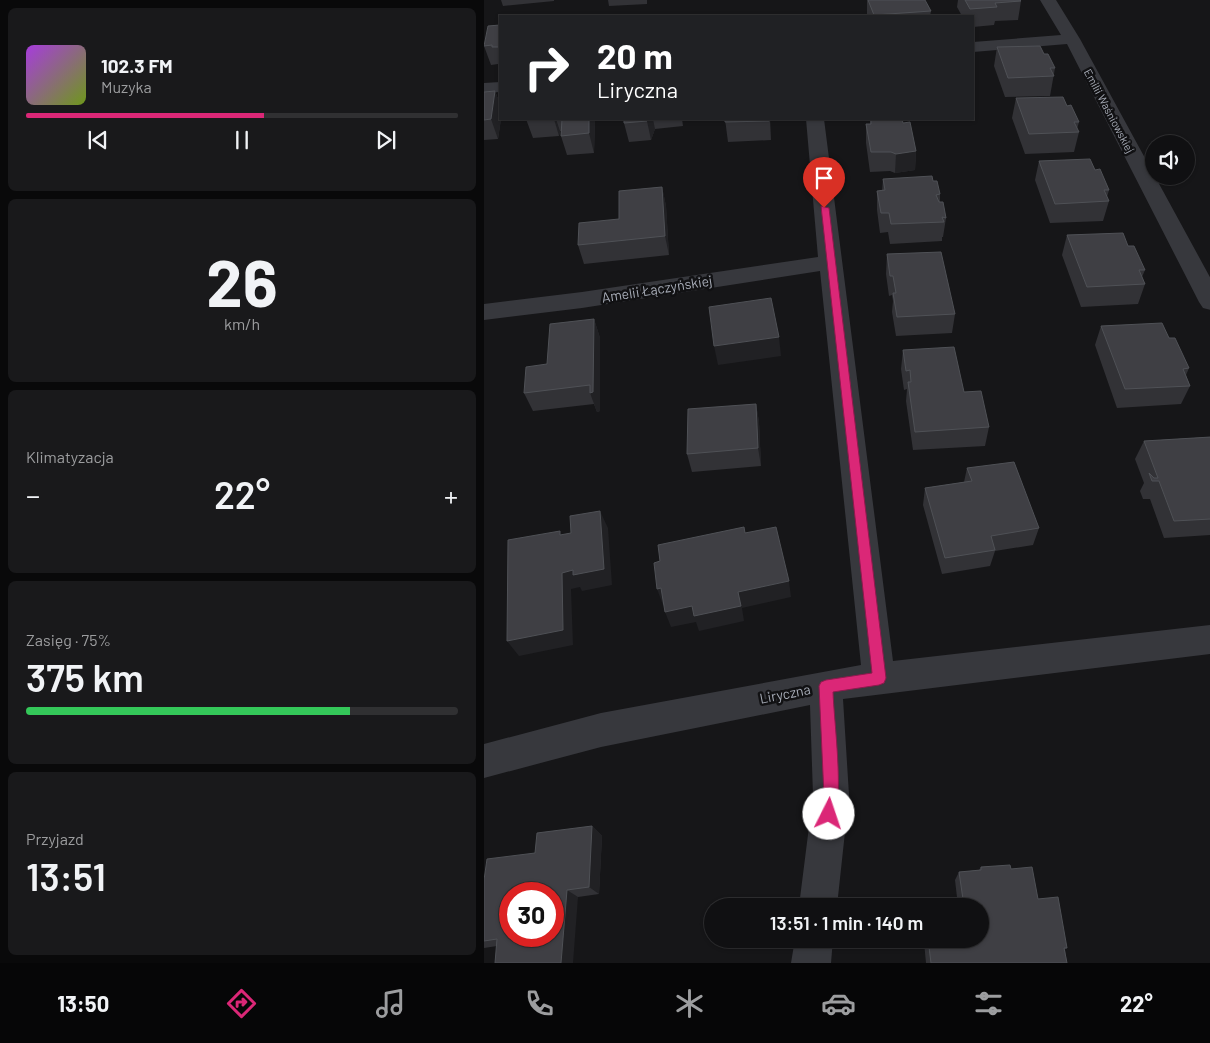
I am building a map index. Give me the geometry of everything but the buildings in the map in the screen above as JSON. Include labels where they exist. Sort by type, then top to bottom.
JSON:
[{"type":"street","name":"Emilii Waśniowskiej","points":[[1048,0],[1072,39],[1210,302]]},
{"type":"street","points":[[974,47],[1072,39]]},
{"type":"street","points":[[484,88],[499,87]]},
{"type":"street","points":[[815,120],[879,678]]},
{"type":"street","name":"Amelii Łączyńskiej","points":[[484,312],[582,300],[830,262]]},
{"type":"street","name":"Liryczna","points":[[484,761],[601,730],[826,686],[879,678],[1210,639]]},
{"type":"street","points":[[819,898],[831,796],[826,686]]},
{"type":"street","points":[[811,963],[813,948]]},
{"type":"route","points":[[824,208],[879,678],[826,686],[831,796],[829,814]]}]
